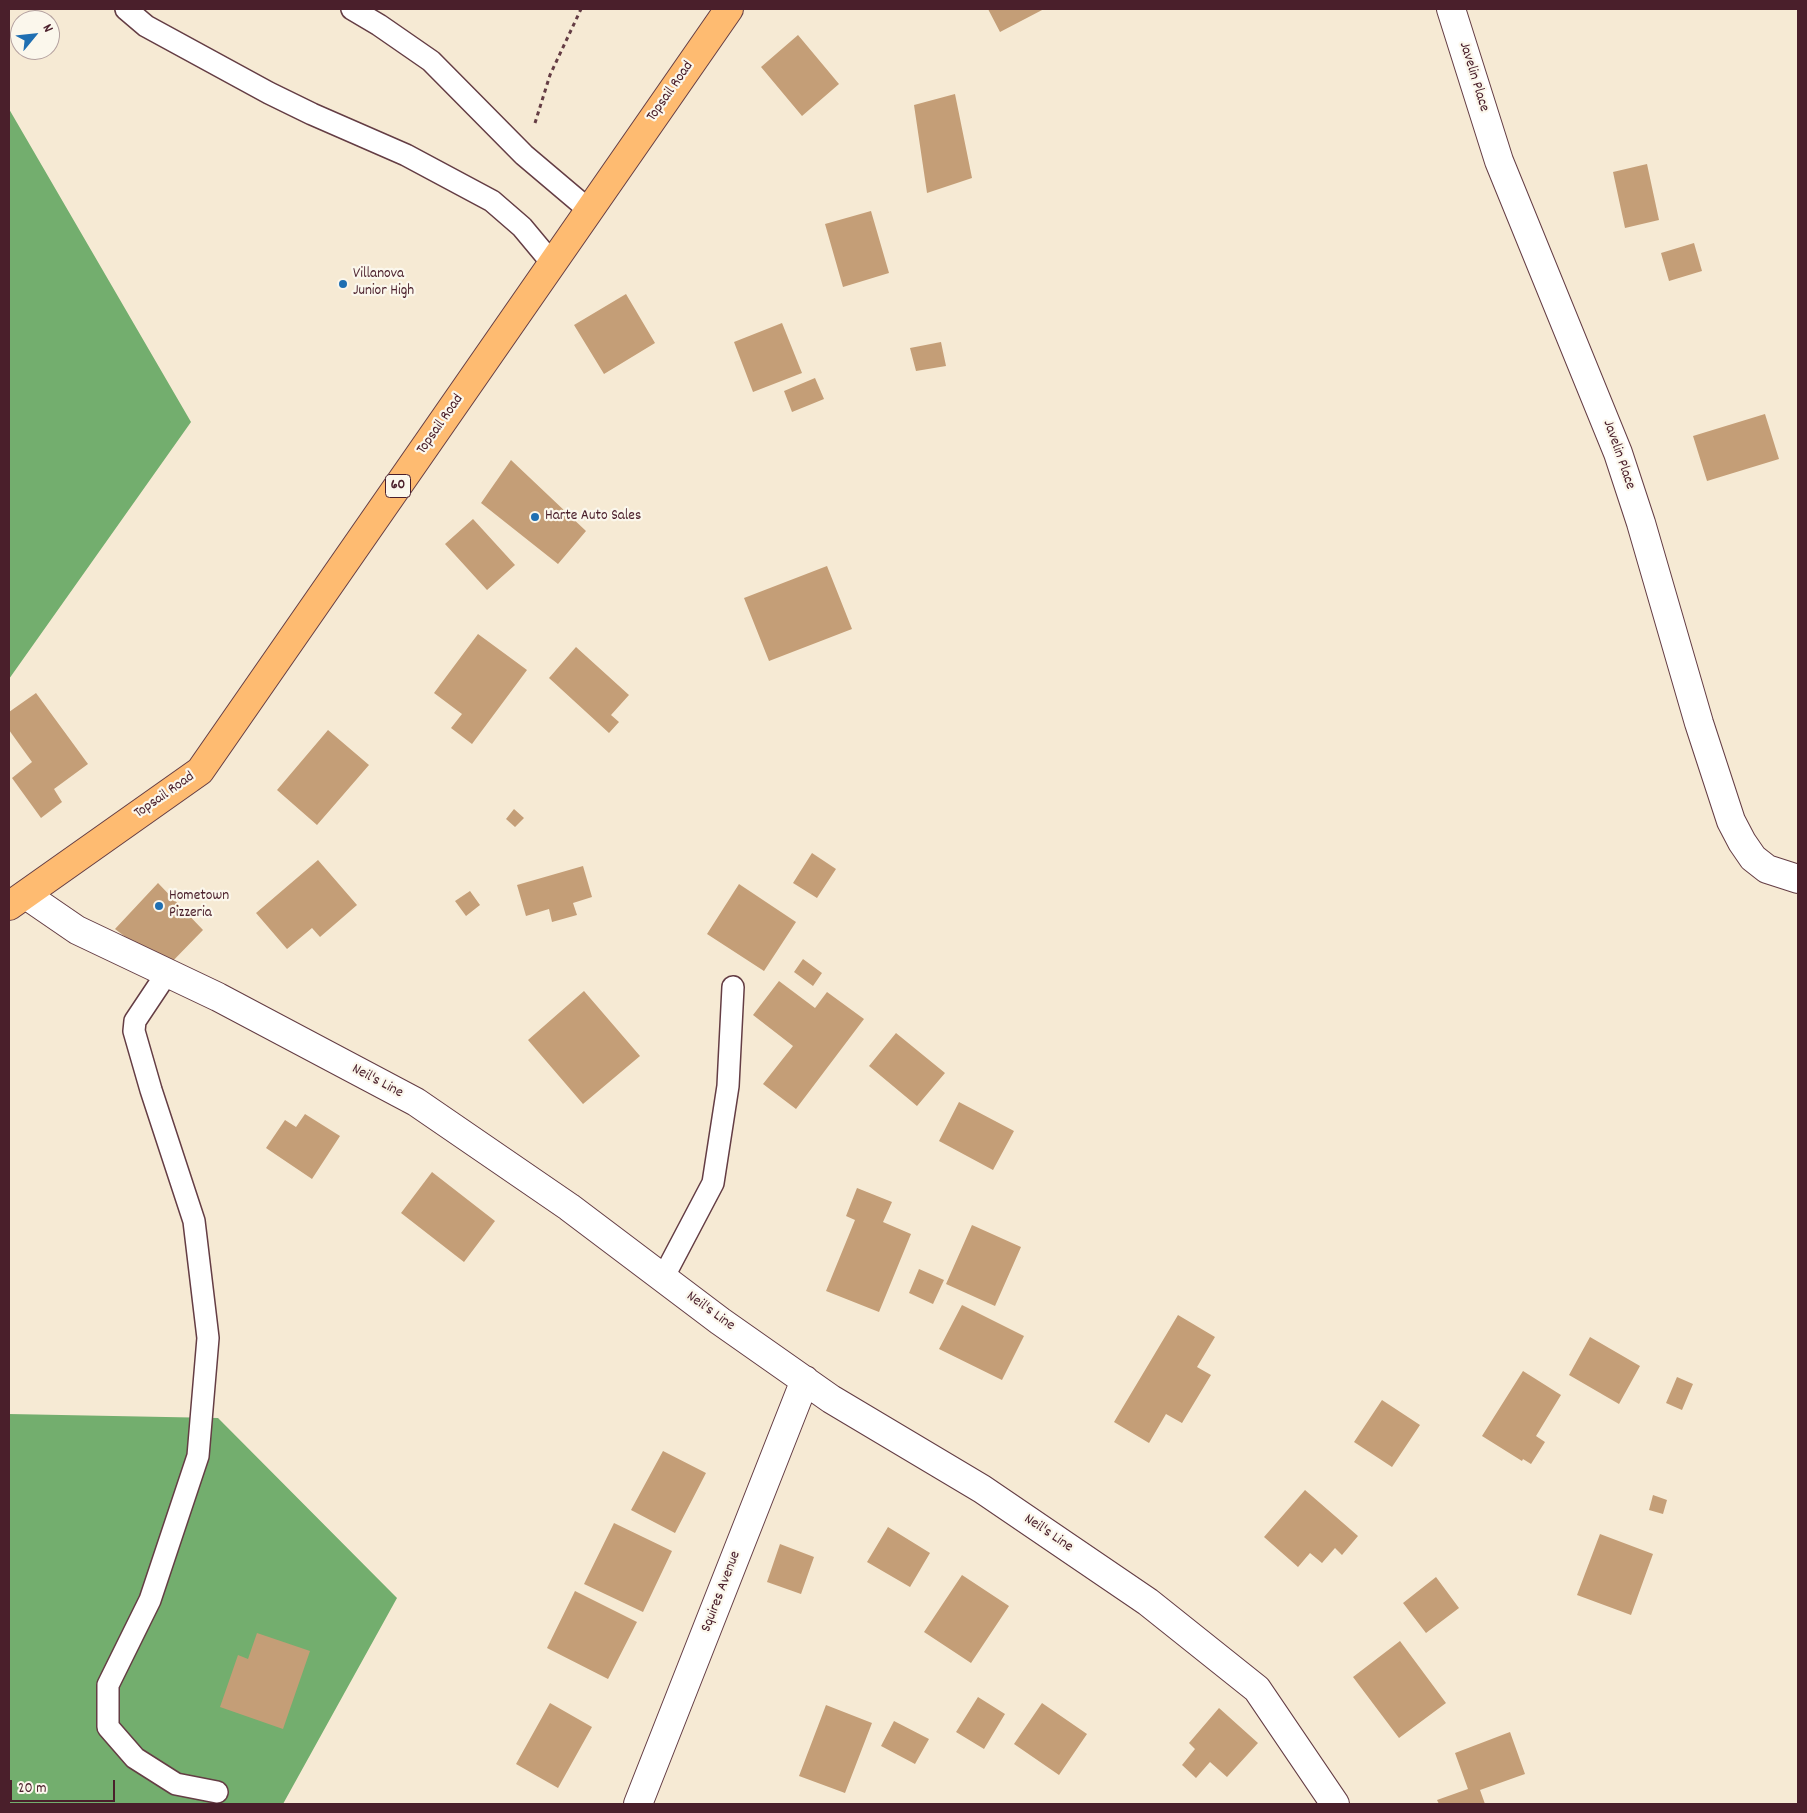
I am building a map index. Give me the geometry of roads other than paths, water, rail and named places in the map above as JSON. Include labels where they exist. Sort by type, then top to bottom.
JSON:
[{"type":"main road","name":"Topsail Road","points":[[17,901],[200,772],[729,9]]},
{"type":"street","name":"Javelin Place","points":[[1451,9],[1499,161],[1618,453],[1701,732],[1731,821],[1753,858],[1767,869],[1798,879]]},
{"type":"street","name":"Neil's Line","points":[[17,901],[218,998],[416,1102],[569,1207],[720,1321],[804,1380],[982,1489],[1148,1602],[1257,1690],[1335,1804]]},
{"type":"street","name":"Squires Avenue","points":[[638,1804],[804,1380]]},
{"type":"lane","points":[[126,9],[146,26],[269,94],[330,123],[406,155],[492,201],[522,227],[552,263]]},
{"type":"lane","points":[[352,9],[380,25],[431,61],[524,155],[589,210]]},
{"type":"lane","points":[[167,973],[135,1021],[134,1031],[151,1090],[194,1221],[208,1338],[198,1456],[150,1600],[108,1685],[108,1727],[135,1758],[176,1784],[217,1792]]},
{"type":"lane","points":[[663,1278],[713,1183],[728,1086],[733,987]]},
{"type":"place","name":"Villanova Junior High","points":[[343,284]]},
{"type":"place","name":"Harte Auto Sales","points":[[535,517]]},
{"type":"place","name":"Hometown Pizzeria","points":[[159,906]]}]
